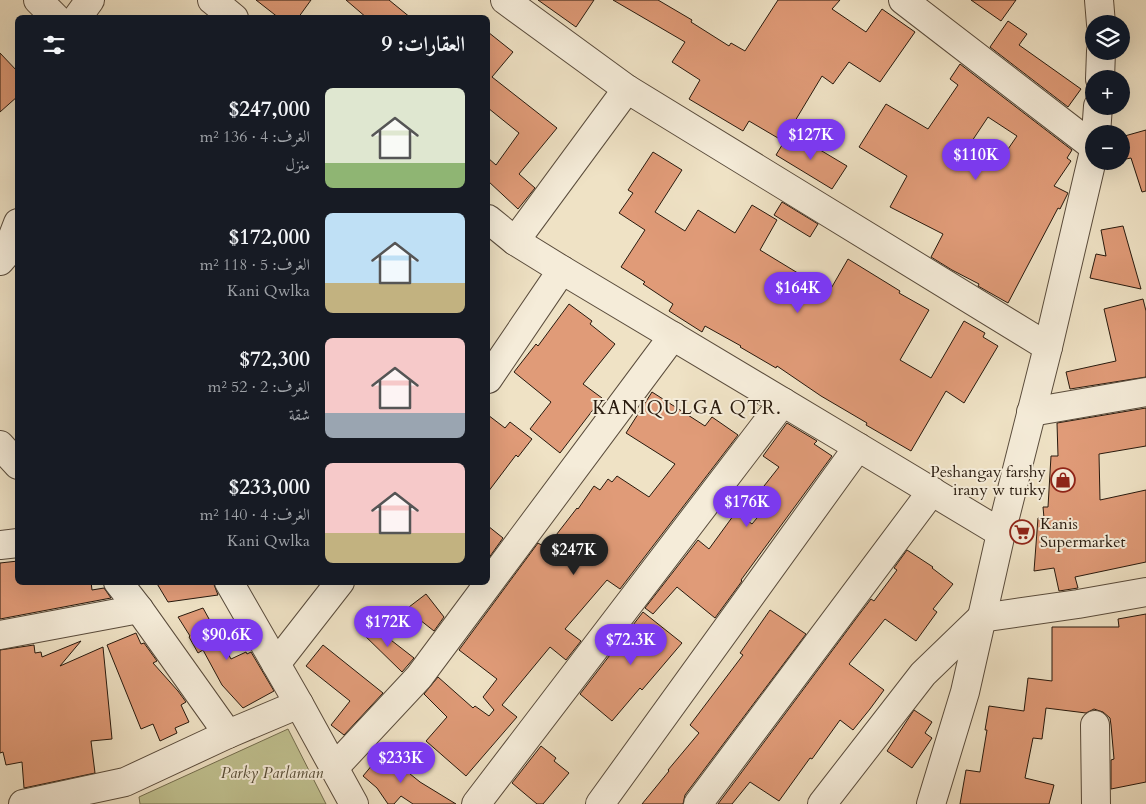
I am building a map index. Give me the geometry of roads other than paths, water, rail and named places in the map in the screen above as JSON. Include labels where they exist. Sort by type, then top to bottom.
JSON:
[{"type":"street","points":[[38,0],[53,15]]},
{"type":"street","points":[[79,15],[90,0]]},
{"type":"street","points":[[212,0],[230,15]]},
{"type":"street","points":[[505,0],[628,89],[1048,348]]},
{"type":"street","points":[[903,0],[1085,142]]},
{"type":"street","points":[[1099,0],[1100,15]]},
{"type":"street","points":[[515,241],[628,89]]},
{"type":"street","points":[[931,804],[965,692],[1001,533],[1048,348],[1089,170]]},
{"type":"street","points":[[490,221],[515,241],[562,270],[1001,533]]},
{"type":"street","points":[[6,259],[15,232]]},
{"type":"street","points":[[490,376],[562,270]]},
{"type":"street","points":[[490,582],[673,336]]},
{"type":"street","points":[[1031,412],[1146,392]]},
{"type":"street","points":[[476,804],[783,402]]},
{"type":"street","points":[[0,445],[15,462]]},
{"type":"street","points":[[600,804],[858,447]]},
{"type":"street","points":[[698,804],[932,491]]},
{"type":"street","points":[[0,545],[15,543]]},
{"type":"street","points":[[120,585],[228,734]]},
{"type":"street","points":[[231,585],[354,804]]},
{"type":"street","points":[[276,664],[338,585]]},
{"type":"street","points":[[334,768],[419,678],[488,585]]},
{"type":"street","points":[[822,804],[923,674],[981,618],[1146,592]]},
{"type":"street","points":[[0,635],[139,609]]},
{"type":"street","points":[[23,804],[128,793],[228,734],[299,704]]},
{"type":"street","points":[[1095,726],[1096,804]]},
{"type":"place","name":"Peshangay farshy irany w turky","points":[[1063,480]]},
{"type":"place","name":"Kanis Supermarket","points":[[1022,532]]},
{"type":"district","name":"KANIQULGA QTR.","points":[[687,407]]},
{"type":"park label","name":"Parky Parlaman","points":[[272,772]]}]
